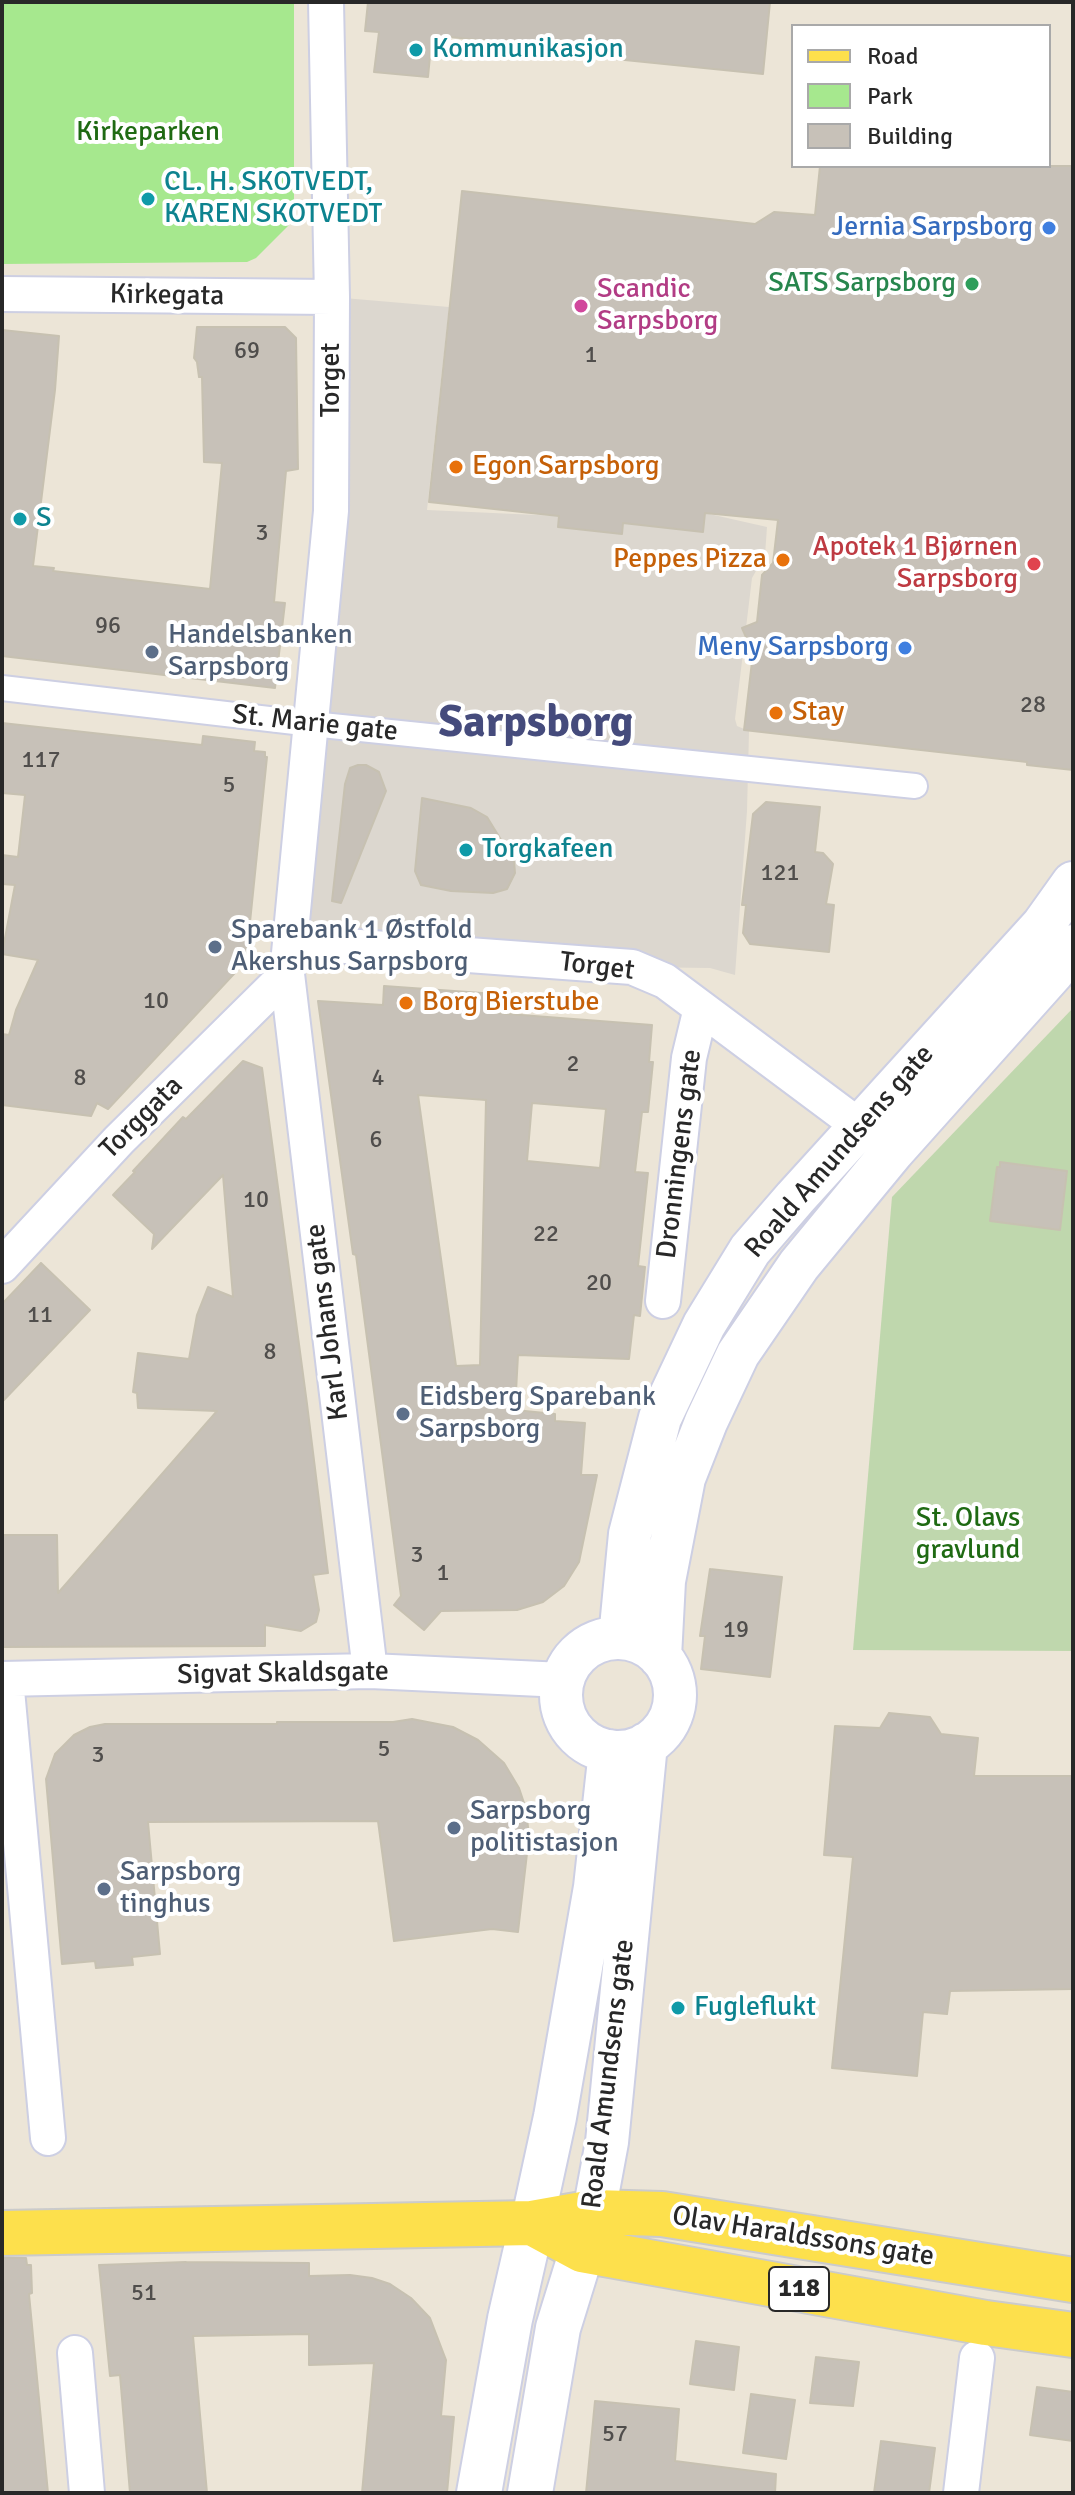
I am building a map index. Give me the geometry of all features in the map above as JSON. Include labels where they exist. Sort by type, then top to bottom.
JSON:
[{"type":"main road","name":"Olav Haraldssons gate","points":[[588,2231],[662,2214],[1073,2280]]},
{"type":"main road","name":"Olav Haraldssons gate","points":[[2,2233],[532,2223],[588,2231],[986,2323],[1073,2335]]},
{"type":"main road","name":"Roald Amundsens gate","points":[[479,2493],[510,2319],[532,2223]]},
{"type":"main road","name":"Roald Amundsens gate","points":[[530,2493],[558,2328],[588,2231]]},
{"type":"street","name":"Torget","points":[[326,2],[332,297],[331,511],[289,958],[632,967],[665,981],[893,1151]]},
{"type":"street","name":"Kirkegata","points":[[2,294],[332,297]]},
{"type":"street","name":"St. Marie gate","points":[[2,688],[312,724],[915,786]]},
{"type":"street","name":"Roald Amundsens gate","points":[[620,1638],[630,1534],[660,1418],[704,1325],[750,1250],[1043,925],[1073,883]]},
{"type":"street","name":"Roald Amundsens gate","points":[[660,1657],[667,1566],[684,1478],[738,1354],[799,1265],[893,1151],[1073,946]]},
{"type":"street","name":"Torggata","points":[[7,1250],[119,1140],[289,958]]},
{"type":"street","name":"Karl Johans gate","points":[[289,958],[370,1671]]},
{"type":"street","name":"Dronningens gate","points":[[663,1301],[689,1058],[701,1008]]},
{"type":"street","points":[[620,1638],[635,1640],[660,1657],[669,1669],[674,1684],[675,1699],[666,1726],[628,1748],[594,1746],[570,1726],[561,1696],[563,1680],[569,1666],[590,1645],[620,1638]]},
{"type":"street","name":"Sigvat Skaldsgate","points":[[4,1679],[370,1671],[563,1680]]},
{"type":"street","points":[[4,1679],[48,2138]]},
{"type":"street","name":"Roald Amundsens gate","points":[[532,2223],[555,2117],[595,1887],[628,1748]]},
{"type":"street","name":"Roald Amundsens gate","points":[[588,2231],[607,2142],[628,1748]]},
{"type":"street","points":[[75,2353],[87,2493]]},
{"type":"street","points":[[961,2493],[977,2358]]},
{"type":"green space","name":"Kirkeparken","points":[[2,2],[294,2],[294,220],[256,258],[247,262],[2,264]]},
{"type":"green space","name":"St. Olavs gravlund","points":[[1073,1008],[1073,1651],[853,1650],[892,1197]]},
{"type":"shaded area","points":[[332,297],[449,307],[427,510],[559,516],[558,527],[621,534],[623,524],[627,523],[703,532],[705,513],[767,527],[764,569],[756,571],[752,578],[735,719],[737,726],[749,731],[747,811],[735,975],[710,968],[632,967],[291,942]]},
{"type":"building","points":[[368,2],[770,2],[763,74],[605,58],[572,53],[573,50],[432,35],[428,77],[374,72],[379,32],[365,31]]},
{"type":"building","points":[[1073,166],[1073,770],[744,730],[753,653],[742,628],[757,622],[762,575],[773,563],[778,520],[705,513],[703,532],[623,523],[622,534],[558,527],[559,516],[429,502],[462,191],[755,224],[774,212],[815,215],[820,168]]},
{"type":"building","points":[[197,327],[285,327],[296,338],[298,469],[286,471],[274,602],[285,603],[275,688],[2,656],[2,330],[59,336],[33,566],[210,589],[222,463],[204,462],[202,377],[199,377],[194,358]]},
{"type":"building","points":[[2,723],[202,745],[203,736],[255,742],[254,751],[265,752],[267,757],[246,961],[108,1109],[97,1103],[91,1116],[2,1105],[2,1034],[9,1035],[16,1010],[38,960],[2,954],[15,885],[2,884],[2,855],[18,857],[25,795],[2,793]]},
{"type":"building","points":[[366,765],[379,772],[386,791],[341,903],[332,901],[345,784],[350,768]]},
{"type":"building","name":"Torgkafeen","points":[[422,798],[471,808],[487,817],[514,861],[515,873],[507,889],[493,893],[451,891],[421,885],[415,871]]},
{"type":"building","points":[[766,802],[820,807],[815,852],[823,853],[833,864],[826,904],[834,905],[829,952],[750,944],[743,933],[746,905],[742,905],[753,814]]},
{"type":"building","points":[[384,986],[496,994],[495,1013],[652,1025],[649,1062],[653,1062],[648,1112],[642,1112],[635,1172],[648,1173],[638,1266],[645,1267],[640,1316],[634,1315],[629,1359],[518,1355],[515,1410],[555,1414],[555,1421],[585,1423],[581,1475],[597,1475],[579,1562],[564,1586],[543,1602],[517,1610],[441,1611],[424,1630],[394,1605],[401,1596],[356,1255],[353,1254],[318,1001],[383,1005]],"holes":[[[418,1095],[486,1100],[480,1365],[456,1366]],[[532,1103],[606,1109],[600,1168],[527,1161]]]},
{"type":"building","points":[[243,1061],[262,1068],[307,1404],[328,1573],[313,1575],[319,1610],[316,1622],[301,1631],[265,1625],[265,1646],[2,1647],[2,1535],[57,1535],[58,1593],[217,1411],[138,1408],[137,1393],[133,1392],[138,1353],[189,1359],[197,1315],[208,1287],[233,1297],[223,1175],[152,1249],[154,1234],[113,1195],[183,1117],[186,1119]]},
{"type":"building","points":[[1000,1162],[1067,1171],[1060,1230],[990,1221]]},
{"type":"building","points":[[41,1263],[90,1310],[2,1402],[2,1304]]},
{"type":"building","points":[[710,1569],[782,1577],[770,1677],[701,1669],[705,1636],[700,1636]]},
{"type":"building","points":[[889,1713],[930,1717],[941,1734],[978,1738],[974,1776],[1073,1776],[1073,1989],[950,1991],[947,2014],[923,2012],[917,2076],[832,2068],[853,1857],[824,1855],[835,1726],[880,1728]]},
{"type":"building","points":[[412,1719],[453,1727],[478,1740],[504,1763],[519,1788],[526,1809],[529,1836],[518,1932],[492,1929],[394,1941],[378,1821],[148,1822],[160,1954],[132,1957],[133,1965],[96,1968],[95,1961],[62,1964],[46,1779],[55,1754],[74,1735],[105,1724],[277,1724]]},
{"type":"building","points":[[2,2258],[26,2258],[27,2265],[31,2265],[32,2293],[29,2294],[48,2493],[2,2493]]},
{"type":"building","points":[[309,2263],[309,2276],[372,2278],[390,2284],[411,2298],[430,2318],[446,2360],[441,2416],[454,2417],[447,2493],[362,2493],[374,2363],[309,2365],[309,2334],[193,2336],[207,2493],[130,2493],[120,2375],[110,2376],[99,2265]]},
{"type":"building","points":[[696,2341],[739,2347],[734,2390],[690,2384]]},
{"type":"building","points":[[816,2357],[859,2362],[853,2406],[810,2403]]},
{"type":"building","points":[[1037,2387],[1073,2392],[1073,2441],[1030,2435]]},
{"type":"building","points":[[751,2394],[795,2400],[786,2459],[743,2453]]},
{"type":"building","points":[[595,2401],[679,2409],[675,2461],[776,2474],[775,2493],[586,2493]]},
{"type":"building","points":[[881,2441],[935,2448],[929,2493],[874,2493]]},
{"type":"place","name":"Kommunikasjon","points":[[416,50]]},
{"type":"place","name":"CL. H. SKOTVEDT, KAREN SKOTVEDT","points":[[148,199]]},
{"type":"place","name":"Jernia Sarpsborg","points":[[1049,228]]},
{"type":"place","name":"SATS Sarpsborg","points":[[972,284]]},
{"type":"place","name":"Scandic Sarpsborg","points":[[581,306]]},
{"type":"place","name":"Egon Sarpsborg","points":[[456,467]]},
{"type":"place","name":"S","points":[[20,519]]},
{"type":"place","name":"Peppes Pizza","points":[[783,560]]},
{"type":"place","name":"Apotek 1 Bjørnen Sarpsborg","points":[[1034,564]]},
{"type":"place","name":"Meny Sarpsborg","points":[[905,648]]},
{"type":"place","name":"Handelsbanken Sarpsborg","points":[[152,652]]},
{"type":"place","name":"Stay","points":[[776,713]]},
{"type":"place","name":"Torgkafeen","points":[[466,850]]},
{"type":"place","name":"Sparebank 1 Østfold Akershus Sarpsborg","points":[[215,947]]},
{"type":"place","name":"Borg Bierstube","points":[[406,1003]]},
{"type":"place","name":"Eidsberg Sparebank Sarpsborg","points":[[403,1414]]},
{"type":"place","name":"Sarpsborg politistasjon","points":[[454,1828]]},
{"type":"place","name":"Sarpsborg tinghus","points":[[104,1889]]},
{"type":"place","name":"Fugleflukt","points":[[678,2008]]},
{"type":"district","name":"Sarpsborg","points":[[536,724]]}]
